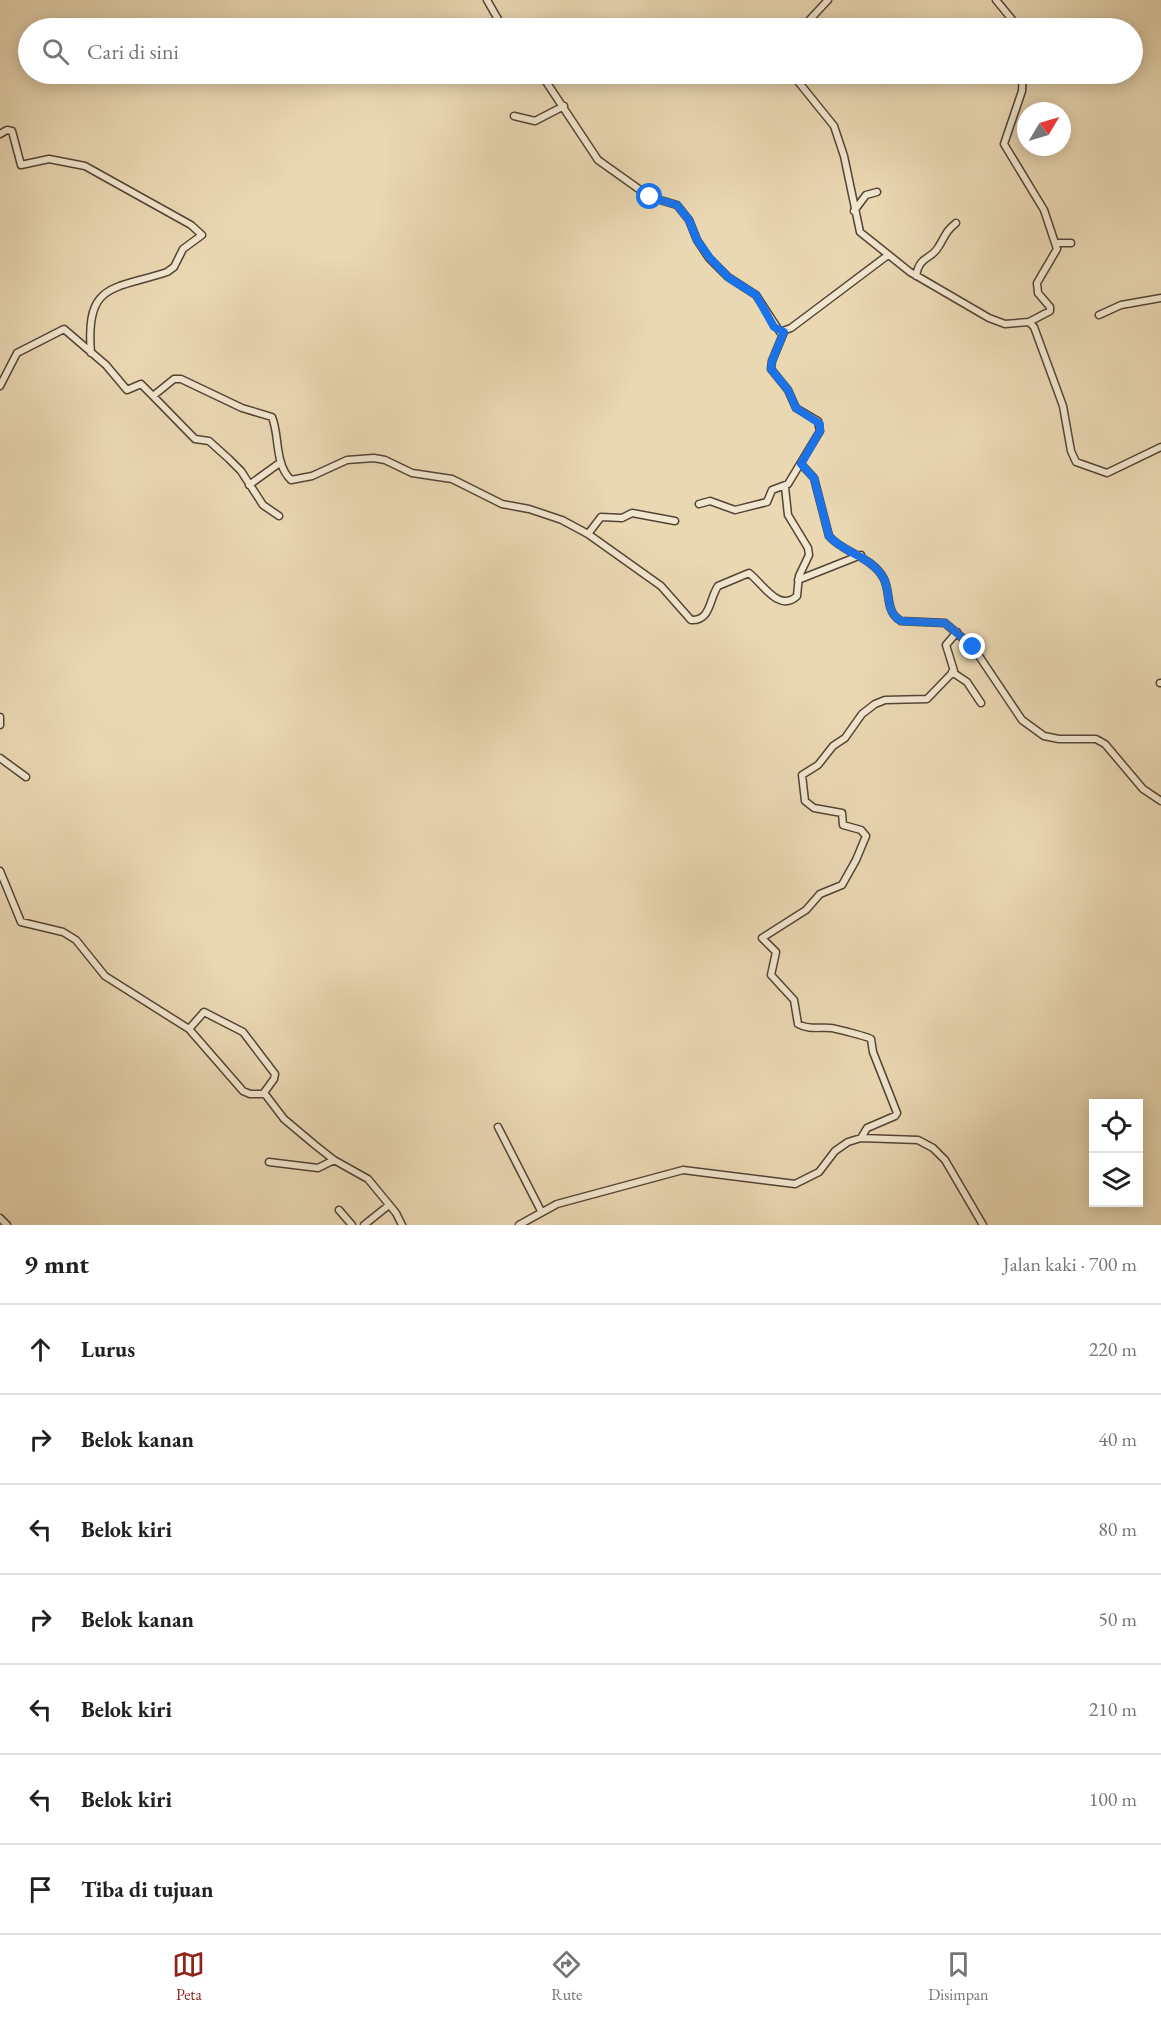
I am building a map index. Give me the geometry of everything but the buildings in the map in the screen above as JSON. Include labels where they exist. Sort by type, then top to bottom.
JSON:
[{"type":"street","points":[[811,18],[828,0]]},
{"type":"street","points":[[996,0],[1011,18]]},
{"type":"street","points":[[489,1],[498,18]]},
{"type":"street","points":[[548,84],[598,160],[650,197],[677,205],[689,220],[697,240],[710,258],[729,278],[756,295],[774,327],[784,332]]},
{"type":"street","points":[[800,84],[834,126],[844,156],[860,232],[916,276],[999,322],[1029,322],[1050,311],[1050,307],[1038,293],[1036,283],[1045,266],[1057,252],[1044,210],[1004,144],[1022,84]]},
{"type":"street","points":[[514,116],[535,121],[564,106]]},
{"type":"street","points":[[0,134],[7,130],[12,131],[21,165],[49,159],[85,166],[191,225],[202,235],[183,249],[174,267],[167,272],[112,287],[104,294],[92,314],[89,332],[91,353]]},
{"type":"street","points":[[854,211],[866,195],[877,192]]},
{"type":"street","points":[[916,276],[920,261],[937,249],[945,233],[956,223]]},
{"type":"street","points":[[1055,243],[1071,243]]},
{"type":"street","points":[[699,504],[712,501],[735,510],[767,502],[772,490],[784,487],[801,464],[821,428],[818,420],[796,408],[788,390],[771,369],[784,332],[888,255]]},
{"type":"street","points":[[1099,315],[1121,305],[1161,298]]},
{"type":"street","points":[[1029,322],[1036,332],[1063,406],[1071,451],[1076,462],[1107,473],[1161,447]]},
{"type":"street","points":[[0,386],[17,352],[62,329],[68,331],[106,365],[127,390],[141,384],[195,439],[209,441],[230,459],[263,505],[279,516]]},
{"type":"street","points":[[153,396],[174,379],[181,379],[242,408],[272,417],[281,462],[288,478],[295,481],[347,460],[385,460],[412,473],[453,479],[502,504],[529,508],[562,520],[588,534],[661,586],[691,620],[704,617],[714,591],[729,580],[749,573],[779,601],[790,601],[799,592],[798,580],[808,555],[808,548],[788,515],[784,487]]},
{"type":"street","points":[[249,484],[281,462]]},
{"type":"street","points":[[801,464],[814,478],[829,536],[861,555],[884,578],[890,609],[896,618],[901,621],[945,623],[973,647],[1022,720],[1044,736],[1059,739],[1096,739],[1106,744],[1137,783],[1160,797]]},
{"type":"street","points":[[588,534],[601,517],[622,518],[632,513],[675,521]]},
{"type":"street","points":[[798,580],[861,555]]},
{"type":"street","points":[[861,1138],[867,1128],[897,1113],[873,1052],[871,1038],[844,1033],[834,1028],[815,1028],[798,1024],[794,1000],[771,975],[776,951],[762,938],[806,910],[820,894],[842,885],[866,836],[861,830],[843,825],[842,813],[814,808],[805,801],[802,775],[818,765],[833,746],[845,738],[866,710],[885,700],[927,699],[952,672],[954,666],[946,645],[957,632]]},
{"type":"street","points":[[952,672],[967,682],[981,703]]},
{"type":"street","points":[[0,717],[0,724]]},
{"type":"street","points":[[0,758],[26,777]]},
{"type":"street","points":[[0,870],[23,924],[63,932],[76,940],[105,976],[189,1029],[243,1091],[250,1094],[263,1094],[284,1119],[334,1160],[368,1179],[402,1225]]},
{"type":"street","points":[[189,1029],[204,1012],[243,1032],[275,1074],[263,1094]]},
{"type":"street","points":[[498,1127],[541,1211]]},
{"type":"street","points":[[519,1225],[541,1211],[600,1191],[684,1170],[795,1184],[819,1172],[836,1151],[848,1142],[861,1138],[918,1140],[933,1148],[945,1161],[983,1225]]},
{"type":"street","points":[[269,1162],[318,1168],[334,1160]]},
{"type":"street","points":[[364,1225],[389,1205]]},
{"type":"street","points":[[339,1210],[352,1225]]},
{"type":"street","points":[[0,1218],[7,1225]]},
{"type":"route","points":[[650,197],[664,199],[677,205],[689,220],[697,240],[710,258],[729,278],[756,295],[774,327],[784,332],[771,369],[788,390],[796,408],[818,420],[820,424],[820,431],[801,464],[814,478],[822,518],[829,536],[861,555],[884,578],[890,609],[896,618],[901,621],[945,623],[973,647]]}]
